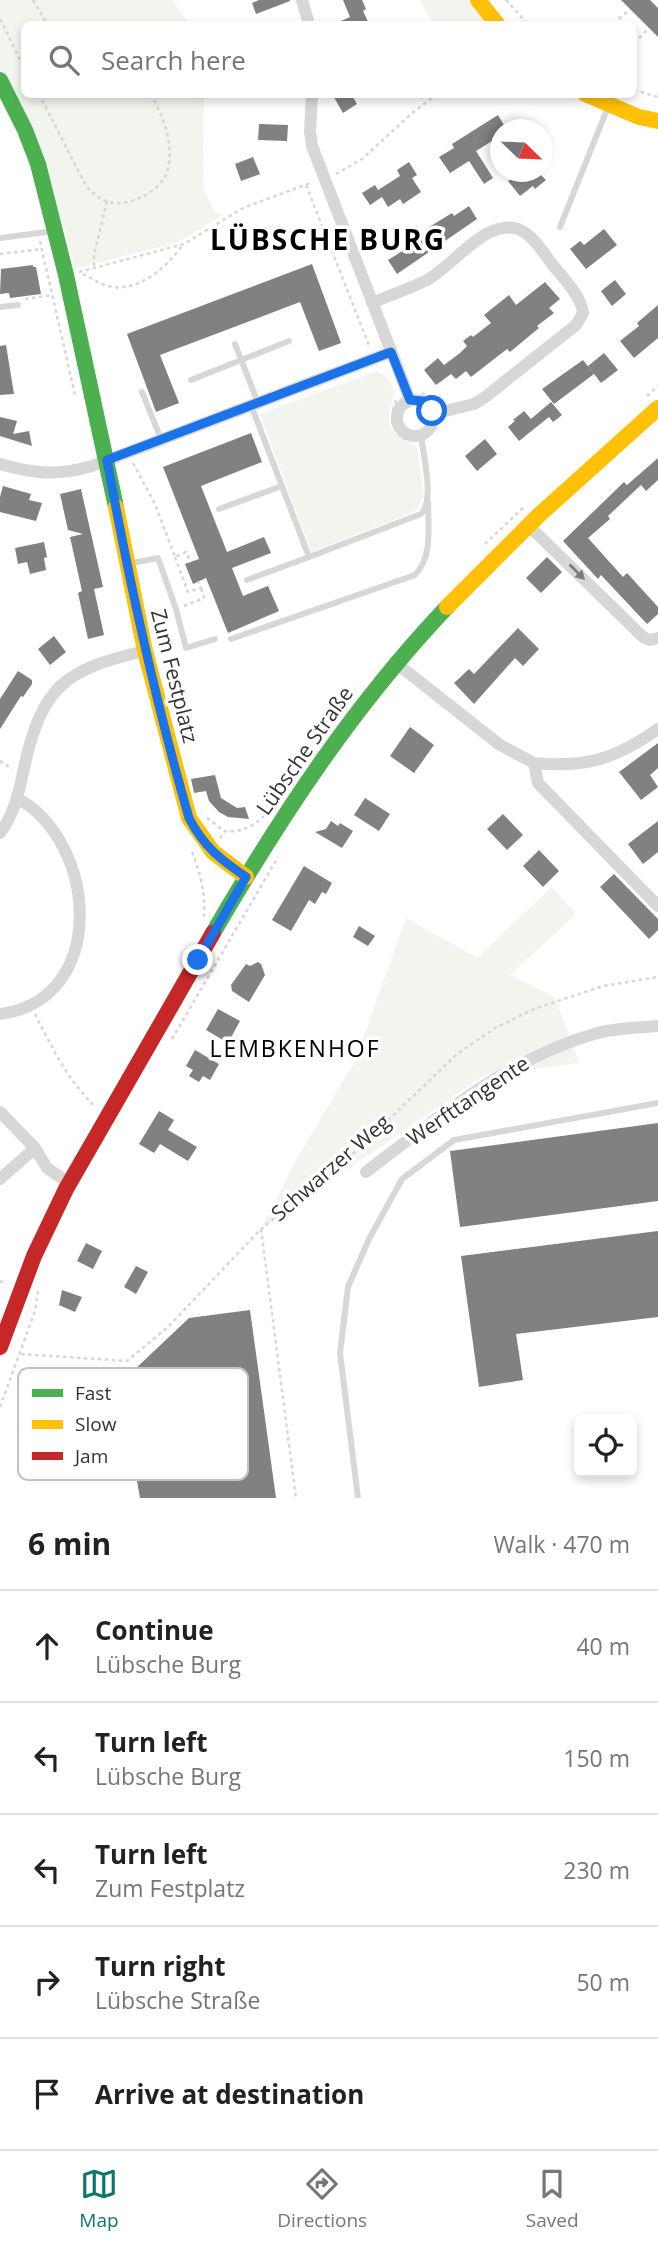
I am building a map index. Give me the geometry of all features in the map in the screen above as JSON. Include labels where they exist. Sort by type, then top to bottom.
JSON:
[{"type":"street","points":[[302,0],[308,21]]},
{"type":"street","points":[[478,0],[495,21]]},
{"type":"street","name":"Zum Festplatz","points":[[0,80],[25,130],[38,164],[47,232],[66,275],[107,460],[145,652],[189,818],[199,838],[211,851],[246,877]]},
{"type":"street","points":[[312,98],[312,146],[410,400]]},
{"type":"street","points":[[593,98],[609,106],[658,121]]},
{"type":"street","points":[[372,303],[428,279],[488,232],[503,228],[518,229],[531,237],[579,301],[583,313],[576,325],[484,398],[474,404],[433,414]]},
{"type":"street","points":[[0,464],[53,474],[83,469],[391,352]]},
{"type":"street","points":[[410,400],[426,403],[433,414],[432,425],[415,438],[398,423],[401,407],[410,400]]},
{"type":"street","name":"Lübsche Straße","points":[[0,1347],[19,1291],[69,1183],[246,877],[303,785],[354,713],[463,589],[528,524],[658,408]]},
{"type":"street","points":[[528,524],[643,638],[658,638]]},
{"type":"street","points":[[0,833],[18,798],[35,723],[59,686],[86,667],[145,652]]},
{"type":"street","points":[[396,663],[500,745],[534,763],[565,766],[601,760],[640,742],[658,729]]},
{"type":"street","points":[[534,763],[538,783],[658,906]]},
{"type":"street","points":[[0,1014],[23,1009],[44,996],[57,983],[70,962],[80,931],[73,869],[62,843],[45,818],[34,807],[18,798]]},
{"type":"street","name":"Werfttangente","points":[[366,1172],[463,1099],[529,1059],[596,1033],[658,1026]]},
{"type":"street","points":[[0,1112],[35,1148],[47,1168],[69,1183]]},
{"type":"street","points":[[0,1179],[35,1148]]},
{"type":"lane","points":[[560,227],[609,106]]},
{"type":"lane","points":[[0,238],[47,232]]},
{"type":"lane","points":[[0,307],[18,305]]},
{"type":"lane","points":[[191,380],[289,341]]},
{"type":"lane","points":[[235,344],[282,486],[309,557]]},
{"type":"lane","points":[[142,392],[161,439]]},
{"type":"lane","points":[[231,639],[415,575],[424,563],[426,552],[428,502],[415,438]]},
{"type":"lane","points":[[219,509],[282,486]]},
{"type":"lane","points":[[247,580],[421,514],[428,502]]},
{"type":"lane","points":[[126,564],[158,558],[186,648],[215,639]]},
{"type":"lane","points":[[358,1498],[340,1353],[348,1287],[369,1239],[402,1179],[454,1140],[658,1102]]},
{"type":"path","points":[[33,0],[45,21]]},
{"type":"path","points":[[506,0],[525,21]]},
{"type":"path","points":[[619,19],[630,9]]},
{"type":"path","points":[[0,19],[21,62]]},
{"type":"path","points":[[639,38],[649,28]]},
{"type":"path","points":[[637,91],[658,97]]},
{"type":"path","points":[[41,98],[82,180],[97,197],[107,201],[127,201],[151,192],[167,172],[167,134],[152,98]]},
{"type":"path","points":[[183,244],[174,258],[156,273],[128,287],[110,287],[79,272],[183,244],[243,208],[343,171],[362,159],[432,98]]},
{"type":"path","points":[[306,184],[374,358]]},
{"type":"path","points":[[94,267],[94,255],[107,201]]},
{"type":"path","points":[[47,232],[42,249],[77,400]]},
{"type":"path","points":[[0,254],[42,249]]},
{"type":"path","points":[[49,280],[66,275]]},
{"type":"path","points":[[396,394],[391,415],[393,426],[398,434],[415,438]]},
{"type":"path","points":[[132,459],[155,504],[188,592],[201,588],[198,581]]},
{"type":"path","points":[[175,557],[187,552],[191,562]]},
{"type":"path","points":[[203,813],[225,831]]},
{"type":"path","points":[[190,848],[199,870],[205,906],[201,926]]},
{"type":"path","points":[[166,1049],[279,855]]},
{"type":"path","name":"Schwarzer Weg","points":[[21,1354],[127,1361],[168,1327],[261,1229],[337,1169],[457,1054],[495,1028],[534,1009],[603,986],[658,977]]},
{"type":"path","points":[[30,1005],[75,1086],[96,1107]]},
{"type":"path","points":[[261,1229],[296,1498]]},
{"type":"path","points":[[4,1294],[8,1285]]},
{"type":"path","points":[[0,1407],[35,1311],[38,1286]]},
{"type":"shaded area","points":[[0,0],[172,0],[188,21],[21,21],[21,98],[204,98],[203,187],[215,213],[223,215],[178,242],[75,269],[66,232],[0,80]]},
{"type":"shaded area","points":[[419,0],[478,0],[493,21],[432,21]]},
{"type":"shaded area","points":[[377,371],[387,378],[394,392],[389,412],[391,427],[396,434],[417,447],[424,497],[417,509],[409,514],[311,552],[260,414]]},
{"type":"shaded area","points":[[552,887],[576,914],[510,975],[555,997],[579,1063],[483,1076],[261,1229],[296,1160],[355,1061],[406,918],[477,958]]},
{"type":"building","points":[[259,0],[290,1],[256,14],[252,3]]},
{"type":"building","points":[[343,0],[362,0],[368,21],[341,21],[350,17]]},
{"type":"building","points":[[621,0],[650,0],[658,8],[658,37]]},
{"type":"building","points":[[334,98],[353,98],[357,104],[343,113]]},
{"type":"building","points":[[490,120],[490,142],[476,151],[490,173],[490,180],[484,184],[469,161],[450,173],[439,157],[454,148],[452,144]]},
{"type":"building","points":[[259,124],[288,125],[287,141],[258,140]]},
{"type":"building","points":[[253,157],[260,174],[241,181],[235,164]]},
{"type":"building","points":[[409,162],[417,175],[412,178],[421,192],[403,204],[400,199],[388,207],[382,197],[370,205],[362,193],[375,185],[378,190],[400,176],[397,170]]},
{"type":"building","points":[[509,182],[544,182],[535,189],[533,186],[520,196]]},
{"type":"building","points":[[469,206],[477,219],[397,274],[388,260],[417,242],[416,240],[428,232],[426,229]]},
{"type":"building","points":[[604,229],[617,245],[586,269],[570,249],[580,241],[584,245]]},
{"type":"building","points":[[312,264],[341,343],[319,351],[300,302],[160,355],[179,403],[156,412],[127,334]]},
{"type":"building","points":[[33,265],[36,267],[41,294],[10,298],[9,293],[0,294],[1,269]]},
{"type":"building","points":[[615,280],[626,294],[612,306],[601,291]]},
{"type":"building","points":[[545,282],[560,299],[549,308],[554,313],[537,326],[539,328],[510,352],[507,349],[471,377],[466,371],[456,379],[451,374],[436,385],[424,370],[438,358],[444,365],[460,353],[467,346],[463,341],[491,323],[484,315],[509,295],[516,305]]},
{"type":"building","points":[[658,305],[658,338],[634,358],[620,341],[639,326],[637,323]]},
{"type":"building","points":[[6,345],[14,394],[0,395],[0,346]]},
{"type":"building","points":[[604,353],[618,370],[601,383],[588,366]]},
{"type":"building","points":[[583,360],[594,374],[554,404],[542,389]]},
{"type":"building","points":[[551,402],[562,415],[553,422],[549,417],[519,441],[508,427],[515,421],[513,420],[524,411],[531,419]]},
{"type":"building","points":[[0,417],[17,421],[13,434],[29,431],[32,446],[0,436]]},
{"type":"building","points":[[251,433],[262,462],[201,486],[227,552],[264,537],[271,553],[232,568],[243,596],[268,586],[279,611],[228,633],[206,578],[193,584],[185,564],[199,559],[163,467]]},
{"type":"building","points":[[485,439],[497,454],[477,471],[465,456]]},
{"type":"building","points":[[658,458],[658,480],[646,491],[641,485],[608,516],[610,519],[588,538],[623,577],[627,573],[658,607],[658,614],[647,624],[601,575],[598,579],[563,541],[624,482],[627,485]]},
{"type":"building","points":[[3,486],[31,494],[29,500],[42,503],[36,521],[0,512]]},
{"type":"building","points":[[81,489],[103,587],[94,589],[104,635],[88,639],[78,593],[82,591],[70,537],[83,534],[68,530],[60,494]]},
{"type":"building","points":[[44,542],[46,570],[30,574],[27,562],[18,564],[15,548]]},
{"type":"building","points":[[547,557],[562,572],[541,593],[526,578]]},
{"type":"building","points":[[518,628],[539,649],[523,666],[515,658],[474,704],[454,683],[469,669],[474,674]]},
{"type":"building","points":[[54,636],[66,652],[50,665],[38,649]]},
{"type":"building","points":[[18,671],[32,680],[32,684],[0,729],[0,699]]},
{"type":"building","points":[[410,727],[434,745],[414,773],[390,756]]},
{"type":"building","points":[[658,743],[658,768],[650,775],[658,787],[641,800],[619,772]]},
{"type":"building","points":[[215,775],[221,798],[237,808],[245,807],[249,819],[228,817],[209,801],[206,791],[194,793],[191,779]]},
{"type":"building","points":[[365,798],[390,814],[379,831],[354,815]]},
{"type":"building","points":[[503,814],[523,835],[507,850],[487,829]]},
{"type":"building","points":[[331,821],[353,831],[342,848],[315,832],[326,829]]},
{"type":"building","points":[[658,821],[658,852],[643,864],[628,844]]},
{"type":"building","points":[[539,850],[559,871],[543,887],[523,866]]},
{"type":"building","points":[[304,866],[332,883],[326,894],[322,892],[315,904],[309,900],[291,931],[272,920]]},
{"type":"building","points":[[614,874],[658,919],[658,930],[649,939],[600,887]]},
{"type":"building","points":[[359,926],[375,936],[368,946],[353,937]]},
{"type":"building","points":[[258,962],[265,975],[249,1002],[232,991],[231,985],[246,964],[250,966]]},
{"type":"building","points":[[218,1009],[240,1021],[228,1043],[206,1030]]},
{"type":"building","points":[[195,1050],[219,1064],[210,1080],[203,1076],[199,1082],[189,1076],[193,1070],[186,1066]]},
{"type":"building","points":[[159,1111],[174,1120],[168,1130],[197,1147],[188,1161],[160,1144],[154,1153],[139,1144]]},
{"type":"building","points":[[658,1123],[658,1201],[460,1227],[450,1151]]},
{"type":"building","points":[[658,1231],[658,1317],[516,1334],[523,1380],[479,1387],[461,1256]]},
{"type":"building","points":[[86,1243],[102,1251],[93,1269],[77,1261]]},
{"type":"building","points":[[136,1266],[148,1272],[136,1294],[124,1287]]},
{"type":"building","points":[[62,1290],[82,1297],[75,1312],[59,1305]]},
{"type":"building","points":[[250,1310],[276,1498],[140,1498],[137,1480],[248,1480],[248,1368],[136,1368],[189,1318]]},
{"type":"traffic: fast","points":[[0,80],[25,130],[38,164],[66,275],[116,507]]},
{"type":"traffic: fast","points":[[213,933],[292,804],[350,722],[413,644],[447,607]]},
{"type":"traffic: slow","points":[[478,0],[495,21]]},
{"type":"traffic: slow","points":[[594,98],[639,117],[658,121]]},
{"type":"traffic: slow","points":[[447,607],[538,516],[658,408]]},
{"type":"traffic: slow","points":[[116,507],[145,651],[189,818],[213,852],[246,877]]},
{"type":"traffic: jam","points":[[0,1347],[34,1256],[66,1189],[213,933]]},
{"type":"district","name":"LÜBSCHE BURG","points":[[328,240]]},
{"type":"district","name":"LEMBKENHOF","points":[[295,1049]]},
{"type":"route","points":[[198,960],[246,877],[211,851],[199,838],[189,818],[145,652],[107,460],[391,352],[410,400],[423,401],[432,411]]}]
